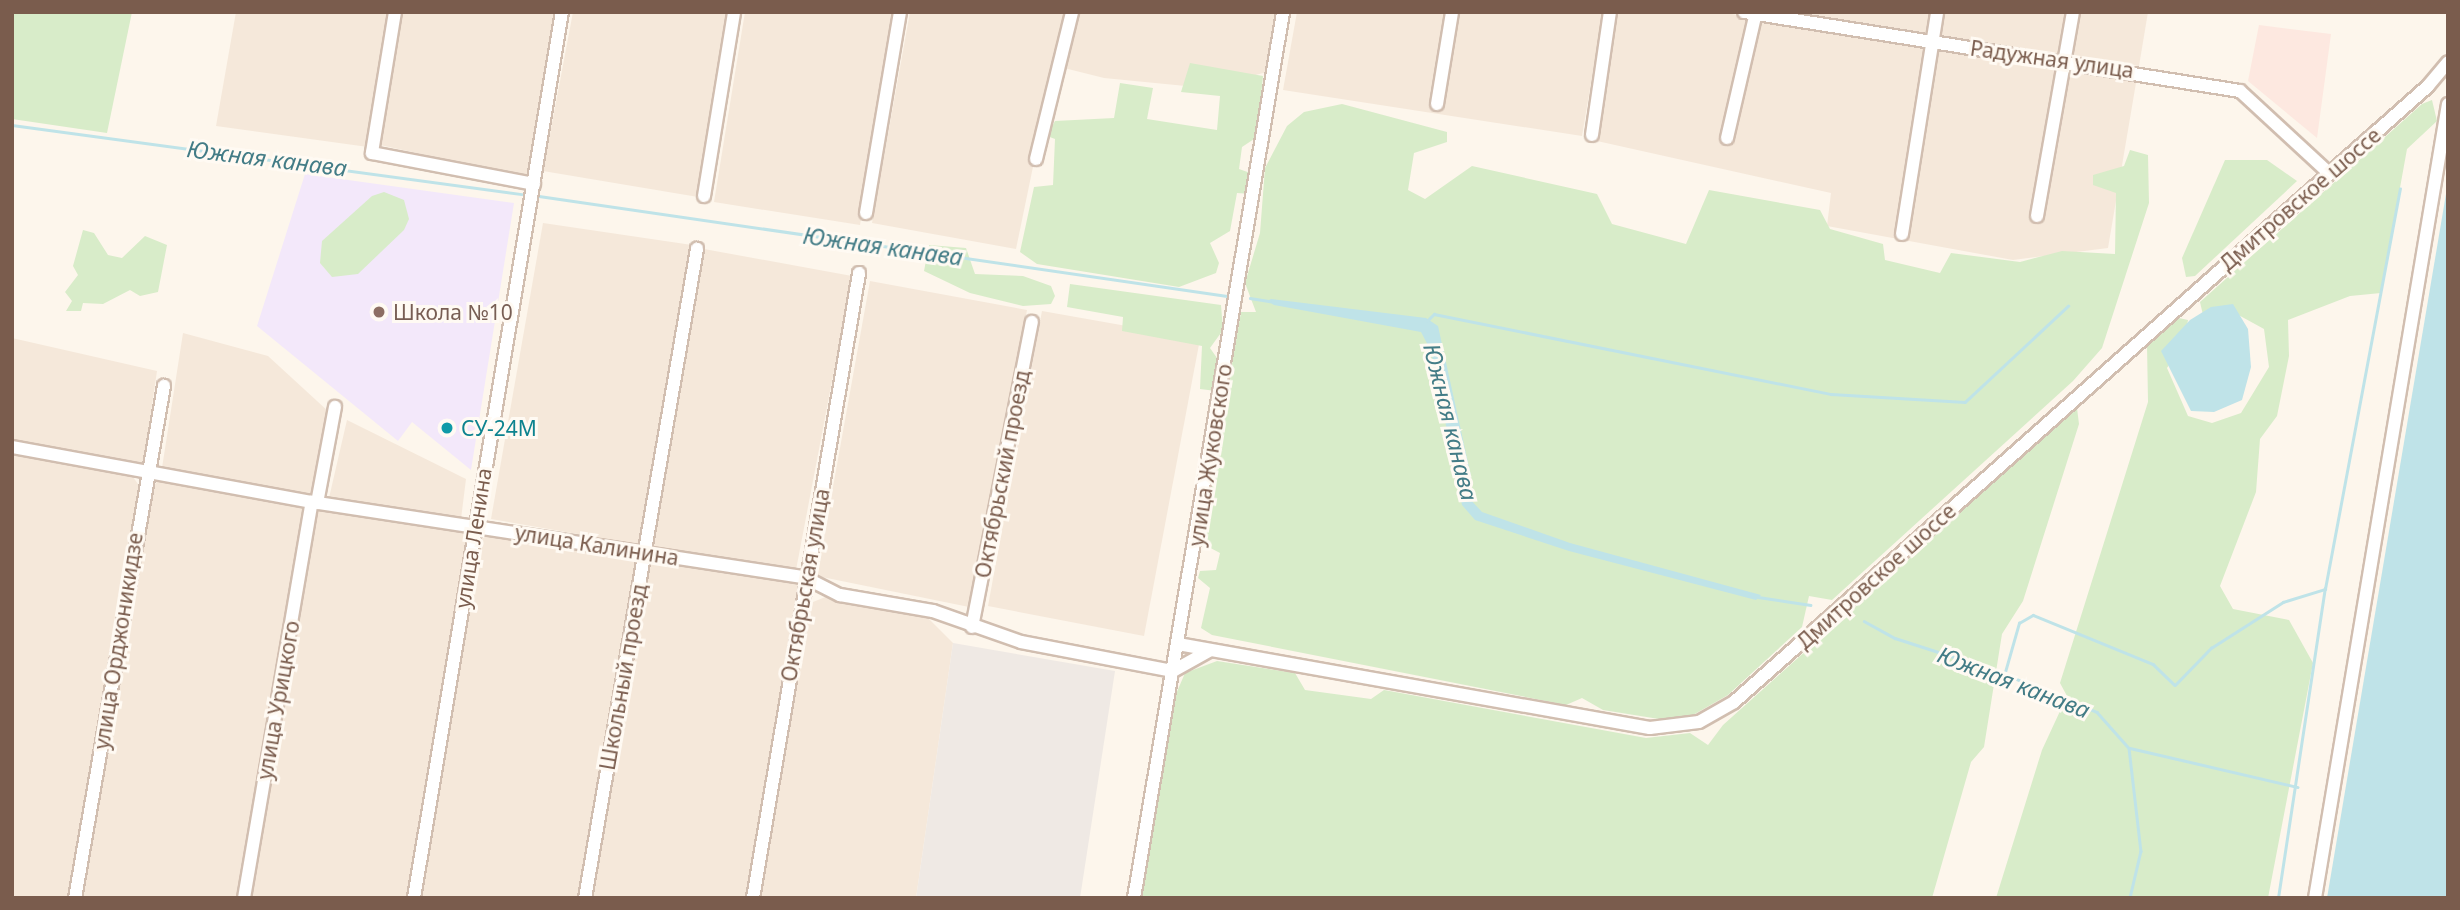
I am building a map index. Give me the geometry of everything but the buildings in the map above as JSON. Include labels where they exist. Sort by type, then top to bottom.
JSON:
[{"type":"street","points":[[395,12],[372,153],[534,184]]},
{"type":"street","name":"улица Ленина","points":[[414,898],[562,12]]},
{"type":"street","points":[[704,196],[734,12]]},
{"type":"street","points":[[866,213],[900,12]]},
{"type":"street","points":[[1036,159],[1072,12]]},
{"type":"street","name":"улица Жуковского","points":[[1134,898],[1283,12]]},
{"type":"street","points":[[1437,104],[1452,12]]},
{"type":"street","points":[[1592,135],[1610,12]]},
{"type":"street","points":[[1902,234],[1937,12]]},
{"type":"street","points":[[2037,216],[2073,12]]},
{"type":"street","points":[[1727,138],[1752,13]]},
{"type":"street","name":"Радужная улица","points":[[1752,13],[2065,60],[2239,91],[2329,173]]},
{"type":"street","name":"Дмитровское шоссе","points":[[1178,644],[1650,728],[1699,722],[1734,702],[2428,86],[2448,62]]},
{"type":"street","points":[[2315,898],[2448,104]]},
{"type":"street","name":"Школьный проезд","points":[[585,898],[697,249]]},
{"type":"street","name":"Октябрьская улица","points":[[753,898],[859,273]]},
{"type":"street","name":"Октябрьский проезд","points":[[972,627],[1032,322]]},
{"type":"street","name":"улица Орджоникидзе","points":[[75,898],[164,386]]},
{"type":"street","name":"улица Урицкого","points":[[244,898],[314,502],[335,407]]},
{"type":"street","name":"улица Калинина","points":[[12,447],[314,502],[806,578],[840,595],[933,611],[972,627],[1021,642],[1173,671]]},
{"type":"street","points":[[1173,671],[1189,658],[1215,650]]},
{"type":"shaded area","points":[[236,12],[391,12],[368,147],[216,126]]},
{"type":"shaded area","points":[[400,12],[558,12],[530,178],[380,145]]},
{"type":"shaded area","points":[[573,12],[729,12],[698,197],[543,171]]},
{"type":"shaded area","points":[[745,12],[893,12],[860,225],[714,202]]},
{"type":"shaded area","points":[[910,12],[1065,12],[1016,249],[872,223]]},
{"type":"shaded area","points":[[1078,12],[1277,12],[1267,72],[1206,88],[1104,78],[1064,68]]},
{"type":"shaded area","points":[[1297,12],[1603,12],[1582,136],[1283,90]]},
{"type":"shaded area","points":[[1617,12],[1719,12],[2137,77],[2108,248],[2013,260],[1827,226],[1831,193],[1597,141]]},
{"type":"shaded area","points":[[1774,12],[1935,12],[1931,33],[1925,37]]},
{"type":"shaded area","points":[[1942,12],[2148,12],[2139,66],[1938,38]]},
{"type":"shaded area","points":[[2259,25],[2331,34],[2317,138],[2248,81]]},
{"type":"shaded area","name":"Школа №10","points":[[305,174],[514,203],[471,470],[412,422],[398,441],[257,326]]},
{"type":"shaded area","points":[[543,223],[692,245],[641,545],[491,519]]},
{"type":"shaded area","points":[[704,249],[852,276],[796,570],[653,547]]},
{"type":"shaded area","points":[[870,281],[1027,310],[969,607],[817,576]]},
{"type":"shaded area","points":[[1042,311],[1200,339],[1144,636],[988,606]]},
{"type":"shaded area","points":[[183,333],[268,356],[329,412],[311,495],[162,468]]},
{"type":"shaded area","points":[[12,338],[157,371],[143,466],[12,441]]},
{"type":"shaded area","points":[[347,420],[466,479],[461,519],[329,498]]},
{"type":"shaded area","points":[[12,451],[131,474],[140,487],[70,898],[12,898]]},
{"type":"shaded area","points":[[160,478],[299,503],[304,512],[239,898],[79,898],[152,488]]},
{"type":"shaded area","points":[[324,507],[468,533],[409,898],[248,898],[313,517]]},
{"type":"shaded area","points":[[490,533],[634,556],[638,565],[580,898],[419,898],[480,538]]},
{"type":"shaded area","points":[[653,558],[794,580],[801,589],[750,898],[589,898],[645,566]]},
{"type":"shaded area","points":[[828,596],[924,614],[953,643],[916,898],[759,898],[806,616],[813,602]]},
{"type":"shaded area","points":[[953,643],[1115,671],[1080,898],[916,898]]},
{"type":"green space","points":[[12,12],[132,12],[107,133],[12,119]]},
{"type":"green space","points":[[1190,63],[1263,76],[1257,137],[1242,147],[1239,169],[1256,175],[1251,194],[1237,193],[1230,231],[1210,243],[1219,263],[1216,273],[1179,287],[1037,264],[1020,252],[1034,187],[1053,185],[1055,139],[1047,136],[1055,121],[1114,118],[1120,83],[1153,88],[1147,119],[1217,130],[1220,96],[1181,92]]},
{"type":"green space","points":[[2432,100],[2437,121],[2407,149],[2381,293],[2350,296],[2288,320],[2289,356],[2277,416],[2260,439],[2256,492],[2220,586],[2233,609],[2289,620],[2313,663],[2268,898],[1996,898],[2042,750],[2067,696],[2060,683],[2148,402],[2147,345],[2179,318],[2188,320],[2184,341],[2167,368],[2188,416],[2212,423],[2241,413],[2269,367],[2264,329],[2222,306],[2203,315],[2200,302],[2422,104]]},
{"type":"green space","points":[[1342,104],[1447,132],[1447,142],[1414,153],[1408,190],[1425,199],[1472,166],[1597,194],[1612,224],[1686,244],[1709,190],[1820,210],[1830,229],[1883,244],[1885,260],[1940,273],[1951,253],[2020,262],[2062,251],[2115,254],[2116,193],[2093,185],[2093,175],[2124,166],[2130,150],[2148,155],[2149,203],[2102,348],[2073,381],[1832,600],[1809,596],[1802,627],[1728,695],[1693,715],[1659,719],[1603,710],[1582,698],[1566,705],[1212,635],[1201,628],[1210,588],[1198,578],[1200,571],[1216,570],[1220,553],[1201,543],[1241,312],[1256,312],[1245,283],[1260,233],[1265,168],[1287,126],[1304,112]]},
{"type":"green space","points":[[2225,160],[2267,160],[2297,181],[2195,276],[2186,277],[2182,258]]},
{"type":"green space","points":[[384,192],[404,200],[409,219],[404,230],[358,274],[332,277],[320,263],[322,241],[372,196]]},
{"type":"green space","points":[[83,230],[94,233],[108,255],[122,258],[145,236],[167,245],[158,292],[140,296],[130,290],[103,304],[83,303],[81,311],[66,311],[72,301],[65,292],[78,275],[73,266]]},
{"type":"green space","points":[[929,245],[966,248],[975,274],[1023,276],[1051,286],[1055,296],[1051,304],[1023,306],[970,293],[924,271]]},
{"type":"green space","points":[[1070,284],[1221,305],[1223,330],[1210,348],[1217,358],[1216,391],[1200,389],[1202,346],[1122,331],[1123,317],[1067,307]]},
{"type":"green space","points":[[2077,408],[2079,424],[2023,601],[2002,634],[1984,747],[1971,762],[1932,898],[1140,898],[1176,694],[1185,673],[1217,661],[1295,673],[1305,690],[1371,699],[1384,690],[1646,738],[1690,733],[1708,745],[1723,725]]},
{"type":"water","points":[[2447,188],[2448,898],[2327,898]]},
{"type":"water","points":[[1271,299],[1426,318],[1438,326],[1471,476],[1470,499],[1482,512],[1570,543],[1761,595],[1756,600],[1569,551],[1475,520],[1462,505],[1431,351],[1421,332],[1274,305],[1267,301]]},
{"type":"water","points":[[2233,304],[2248,329],[2251,367],[2242,400],[2214,412],[2191,411],[2161,351],[2190,320],[2211,307]]},
{"type":"waterway","name":"Южная канава","points":[[12,125],[521,194]]},
{"type":"waterway","points":[[2278,898],[2325,589],[2400,189]]},
{"type":"waterway","name":"Южная канава","points":[[539,196],[1227,296]]},
{"type":"waterway","name":"Южная канава","points":[[1250,298],[1270,301]]},
{"type":"waterway","points":[[1427,321],[1434,314],[1831,394],[1965,402],[2068,306]]},
{"type":"waterway","points":[[2005,672],[2019,623],[2033,615],[2153,664],[2175,685],[2211,648],[2283,602],[2325,589]]},
{"type":"waterway","name":"Южная канава","points":[[1758,597],[1810,605]]},
{"type":"waterway","name":"Южная канава","points":[[1864,621],[1895,638],[1997,671],[2097,712],[2129,748],[2141,851],[2130,898]]},
{"type":"waterway","points":[[2130,748],[2298,787]]},
{"type":"place","name":"Школа №10","points":[[379,312]]},
{"type":"place","name":"СУ-24М","points":[[447,428]]}]
